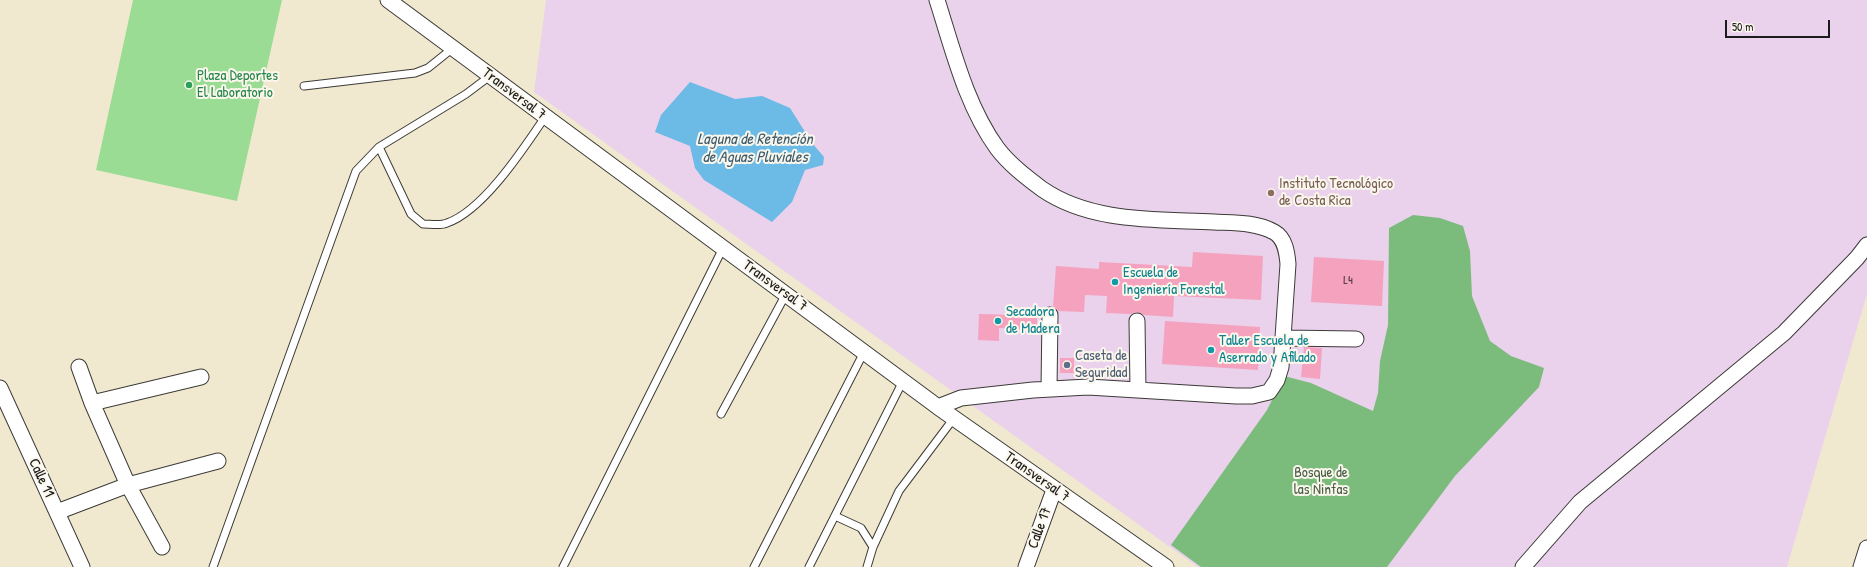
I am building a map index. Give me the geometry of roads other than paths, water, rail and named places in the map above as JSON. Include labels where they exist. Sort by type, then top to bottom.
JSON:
[{"type":"street","name":"Transversal 7","points":[[388,0],[938,407],[1054,490],[1166,567]]},
{"type":"street","points":[[937,0],[959,68],[976,112],[998,148],[1019,171],[1043,190],[1071,204],[1100,214],[1139,218],[1240,224],[1264,228],[1275,232],[1282,240],[1288,264],[1282,366],[1277,380],[1269,392],[1261,395],[1236,396],[1088,387],[1049,389],[961,398],[938,407]]},
{"type":"street","points":[[1523,567],[1580,502],[1784,333],[1857,258],[1867,245]]},
{"type":"street","points":[[1049,389],[1050,315]]},
{"type":"street","points":[[1137,321],[1138,390]]},
{"type":"street","points":[[1284,338],[1356,339]]},
{"type":"street","points":[[79,366],[92,403],[128,485],[162,547]]},
{"type":"street","points":[[92,403],[201,377]]},
{"type":"street","name":"Calle 11","points":[[0,388],[82,567]]},
{"type":"street","points":[[57,512],[128,485],[218,461]]},
{"type":"street","name":"Calle 17","points":[[1026,567],[1054,490]]},
{"type":"street","points":[[1861,567],[1867,548]]},
{"type":"lane","points":[[304,86],[415,74],[428,68],[453,48]]},
{"type":"lane","points":[[213,567],[356,171],[379,147],[466,94],[490,76]]},
{"type":"lane","points":[[379,147],[411,214],[423,224],[446,224],[466,214],[510,168],[546,117]]},
{"type":"lane","points":[[563,567],[723,248]]},
{"type":"lane","points":[[721,414],[786,294]]},
{"type":"lane","points":[[754,567],[864,352]]},
{"type":"lane","points":[[809,567],[903,381]]},
{"type":"lane","points":[[867,567],[873,547],[899,491],[954,418]]},
{"type":"lane","points":[[835,516],[861,528],[873,547]]},
{"type":"water","name":"Laguna de Retención de Aguas Pluviales","points":[[690,82],[735,99],[762,96],[790,108],[812,143],[824,157],[823,165],[805,170],[792,202],[772,222],[704,180],[695,168],[690,146],[655,132],[661,115]]},
{"type":"place","name":"Plaza Deportes El Laboratorio","points":[[189,85]]},
{"type":"place","name":"Instituto Tecnológico de Costa Rica","points":[[1271,193]]},
{"type":"place","name":"Escuela de Ingeniería Forestal","points":[[1115,282]]},
{"type":"place","name":"Secadora de Madera","points":[[998,321]]},
{"type":"place","name":"Taller Escuela de Aserrado y Afilado","points":[[1211,350]]},
{"type":"place","name":"Caseta de Seguridad","points":[[1067,365]]},
{"type":"park label","name":"Bosque de las Ninfas","points":[[1321,482]]}]
